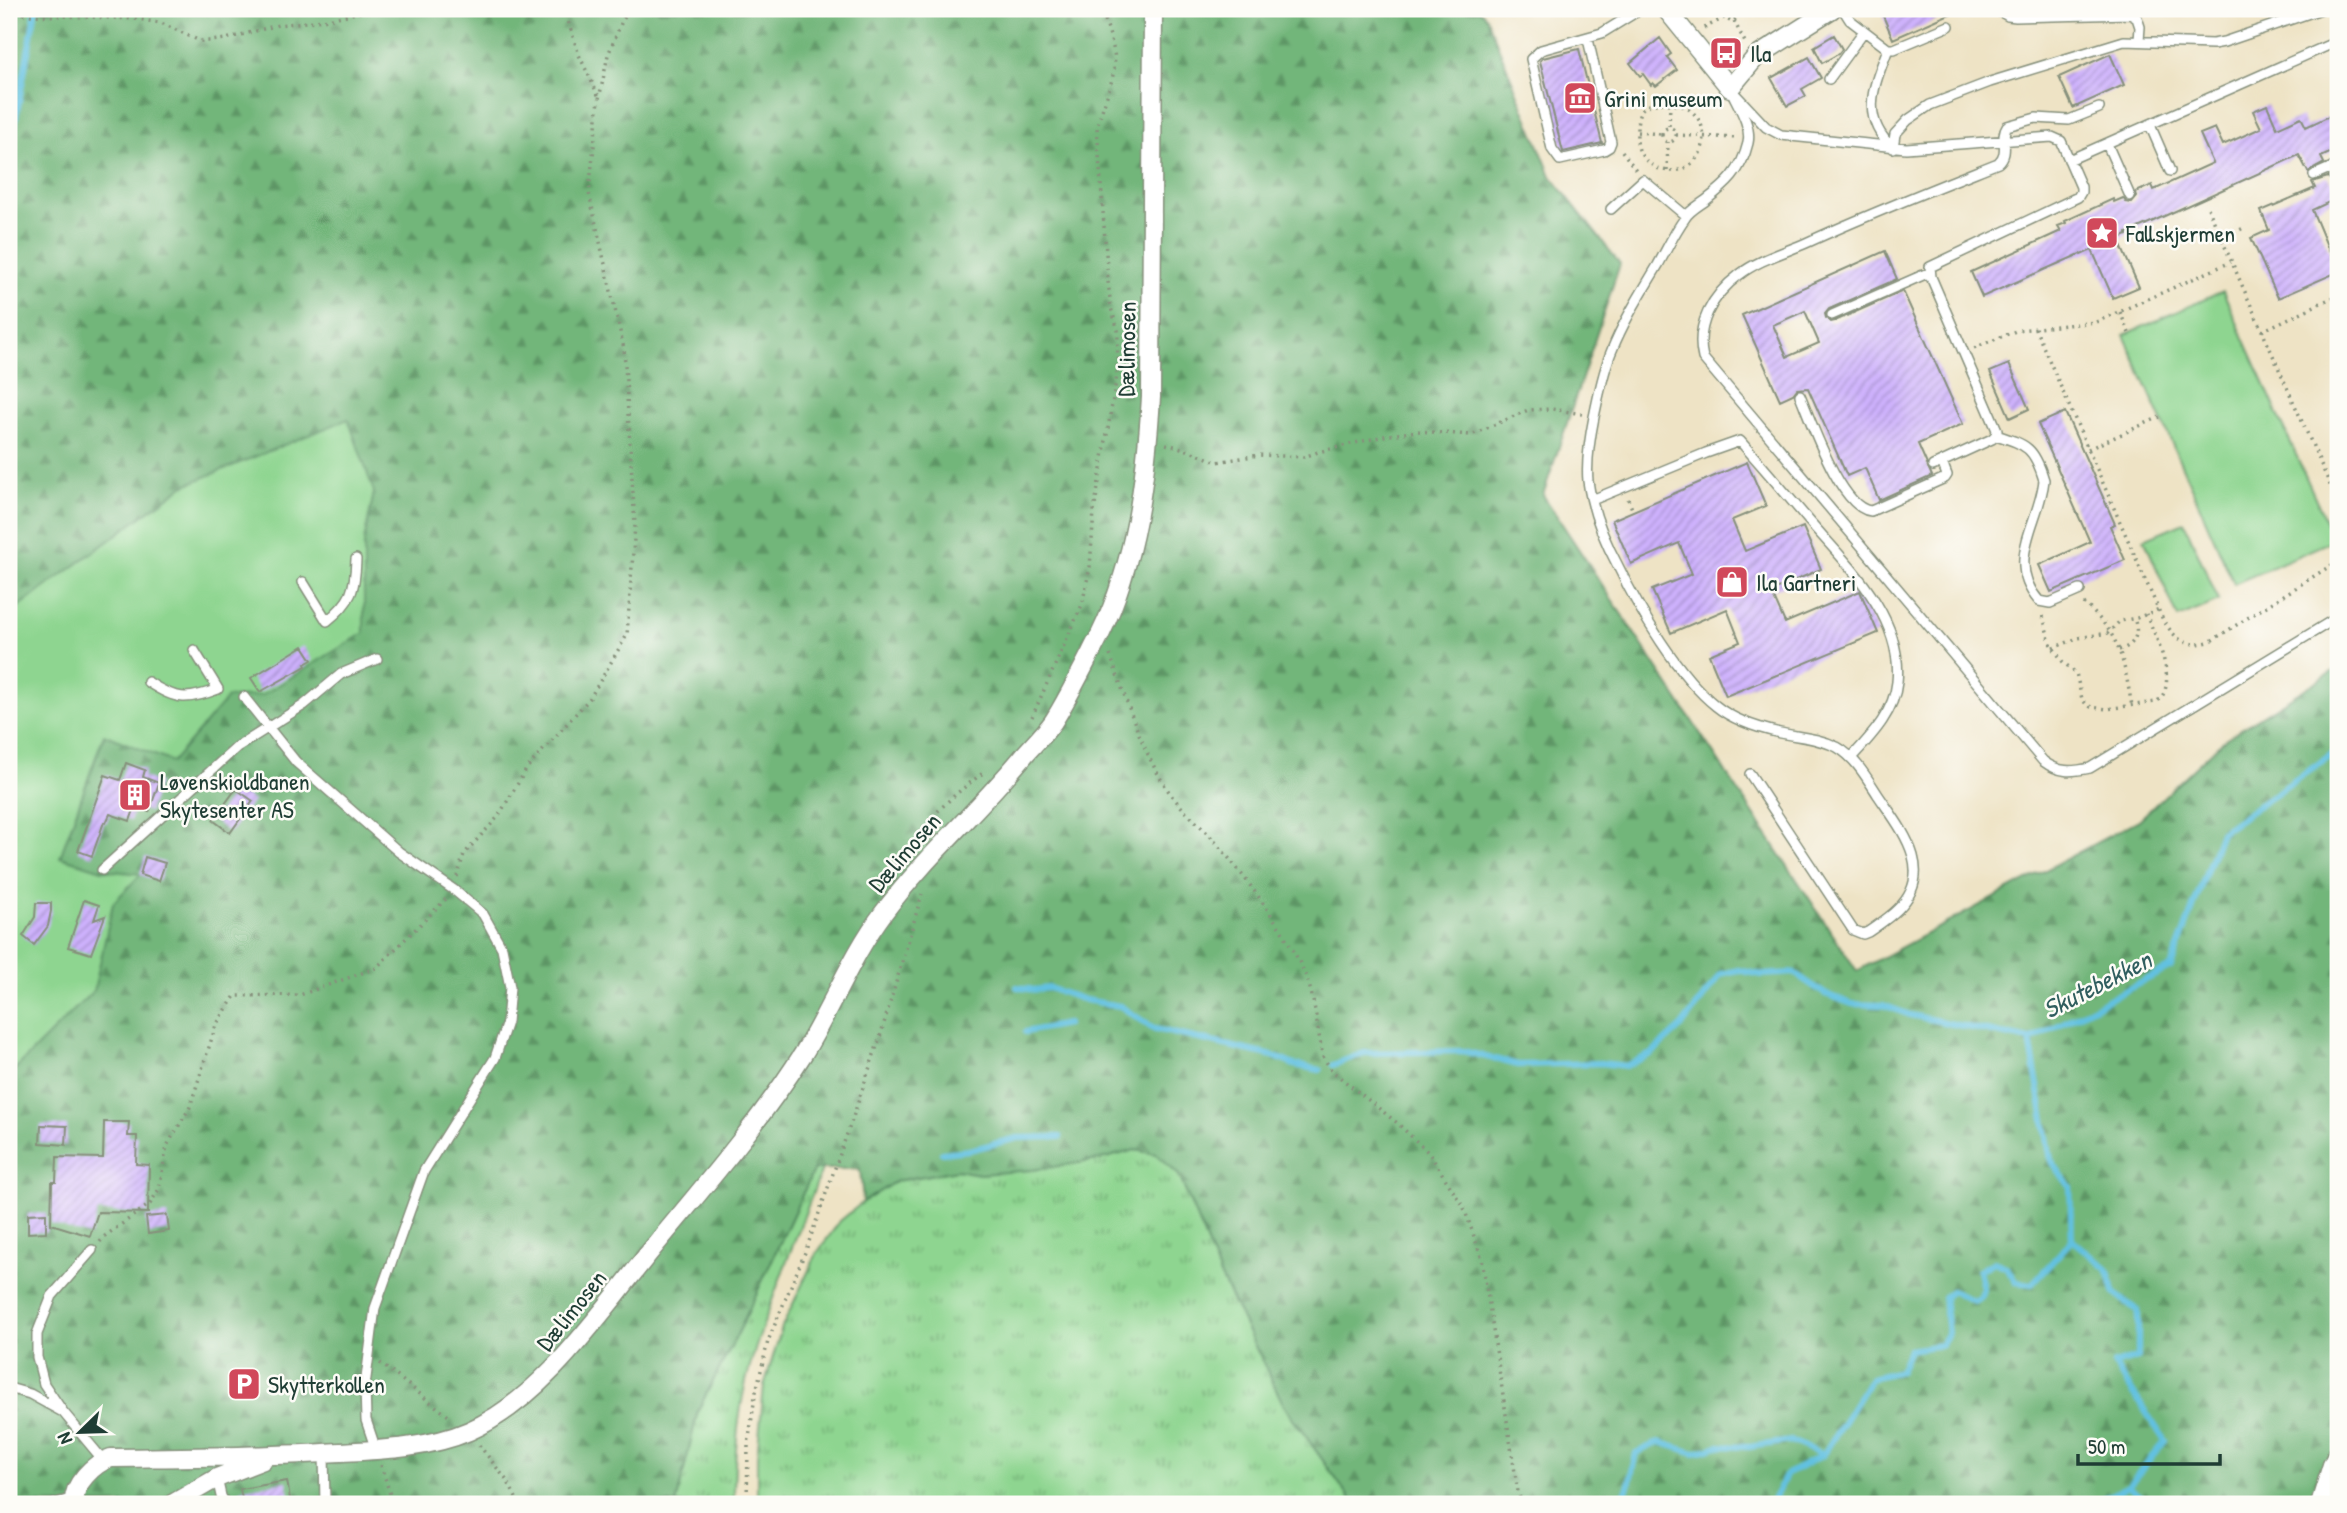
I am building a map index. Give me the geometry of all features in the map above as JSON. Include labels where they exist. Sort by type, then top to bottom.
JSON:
[{"type":"street","name":"Dælimosen","points":[[103,1460],[273,1456],[376,1450],[430,1443],[469,1432],[503,1413],[548,1376],[750,1131],[804,1052],[848,968],[884,912],[1010,773],[1053,721],[1101,633],[1126,565],[1141,500],[1151,397],[1153,9]]},
{"type":"street","points":[[1666,9],[1730,88],[1754,60],[1832,9]]},
{"type":"street","points":[[2320,1504],[2338,1454]]},
{"type":"street","name":"Dælimosen","points":[[172,1504],[217,1478],[273,1456]]},
{"type":"street","points":[[74,1501],[85,1476],[103,1460]]},
{"type":"lane","points":[[1588,39],[1611,135],[1609,147],[1560,160],[1552,149],[1530,64],[1531,59],[1541,50],[1588,39],[1608,30],[1641,9]]},
{"type":"lane","points":[[1843,9],[1850,20],[1888,49],[1894,49],[1949,26]]},
{"type":"lane","points":[[1996,9],[2016,17],[2130,14],[2137,18],[2140,27],[2139,40]]},
{"type":"lane","points":[[1893,148],[1895,134],[1900,127],[1930,105],[1990,82],[2110,44],[2139,40],[2213,44],[2321,9]]},
{"type":"lane","points":[[1829,79],[1864,31]]},
{"type":"lane","points":[[2069,160],[2338,41]]},
{"type":"lane","points":[[1888,49],[1876,82],[1872,110],[1877,130],[1893,148]]},
{"type":"lane","points":[[1730,88],[1747,124],[1749,138],[1740,164],[1729,183],[1686,216],[1624,323],[1611,351],[1590,440],[1588,477],[1592,500],[1617,564],[1635,600],[1691,681],[1715,705],[1746,722],[1778,733],[1828,743],[1851,758],[1907,838],[1913,851],[1913,882],[1908,897],[1899,909],[1863,934],[1853,930],[1749,774]]},
{"type":"lane","points":[[1730,88],[1774,133],[1893,148],[2057,138],[2061,141],[2081,187],[2078,197],[1930,267],[1996,426],[1996,435],[1992,439],[1938,464],[1947,475],[1945,478],[1871,511],[1862,509],[1838,482],[1800,395]]},
{"type":"lane","points":[[2099,108],[2069,120],[2036,118],[2013,123],[2004,129],[2004,158],[1998,163],[1856,220],[1738,275],[1716,301],[1700,328],[1703,358],[2043,761],[2058,770],[2071,772],[2090,768],[2338,617]]},
{"type":"lane","points":[[2150,125],[2170,171]]},
{"type":"lane","points":[[2107,144],[2130,196]]},
{"type":"lane","points":[[2314,175],[2330,169],[2338,179]]},
{"type":"lane","points":[[1611,209],[1643,180],[1686,216]]},
{"type":"lane","points":[[1832,315],[1930,272]]},
{"type":"lane","points":[[1996,435],[2029,448],[2044,480],[2025,547],[2023,564],[2025,576],[2034,595],[2039,601],[2050,603],[2077,592]]},
{"type":"lane","points":[[1592,500],[1740,441],[1865,584],[1890,632],[1898,661],[1894,694],[1878,728],[1851,758]]},
{"type":"lane","points":[[303,582],[327,621],[344,607],[352,595],[356,559]]},
{"type":"lane","points":[[148,682],[165,694],[184,698],[218,689],[194,650]]},
{"type":"lane","points":[[102,870],[237,747],[304,705],[341,674],[377,659]]},
{"type":"lane","points":[[244,696],[296,762],[399,852],[483,914],[502,948],[510,987],[507,1021],[495,1058],[424,1171],[375,1308],[365,1385],[366,1420],[376,1450]]},
{"type":"lane","points":[[92,1250],[52,1297],[37,1334],[37,1357],[44,1384],[62,1412],[103,1460]]},
{"type":"lane","points":[[10,1389],[30,1394],[62,1412]]},
{"type":"lane","points":[[324,1453],[325,1504]]},
{"type":"lane","points":[[217,1478],[225,1504]]},
{"type":"lane","points":[[54,1504],[74,1501]]},
{"type":"path","points":[[9,12],[137,19],[161,23],[200,41],[211,41],[278,25],[323,20],[366,11],[399,9]]},
{"type":"path","points":[[564,9],[579,55],[600,99]]},
{"type":"path","points":[[92,1250],[105,1236],[150,1204],[155,1197],[167,1146],[190,1107],[216,1025],[235,996],[300,995],[376,968],[440,907],[454,890],[464,854],[498,817],[527,768],[590,698],[627,635],[635,525],[624,349],[589,192],[608,55],[622,21],[631,9]]},
{"type":"path","points":[[1031,719],[1082,605],[1090,567],[1094,511],[1117,375],[1118,330],[1111,308],[1108,281],[1097,128],[1112,77],[1114,54],[1102,9]]},
{"type":"path","points":[[1726,9],[1724,18],[1729,22],[1734,21]]},
{"type":"path","points":[[1734,21],[1738,15],[1736,9]]},
{"type":"path","points":[[1734,21],[1754,60]]},
{"type":"path","points":[[1661,103],[1682,106],[1695,115],[1704,136],[1702,148],[1691,164],[1682,169],[1667,171],[1645,160],[1640,151],[1637,132],[1638,116],[1645,107],[1661,103]]},
{"type":"path","points":[[1669,127],[1670,104]]},
{"type":"path","points":[[1661,134],[1669,127]]},
{"type":"path","points":[[1661,134],[1663,140],[1668,142],[1675,139],[1675,130],[1669,127]]},
{"type":"path","points":[[1637,132],[1661,134]]},
{"type":"path","points":[[1611,135],[1643,180]]},
{"type":"path","points":[[1676,135],[1749,138]]},
{"type":"path","points":[[1667,171],[1668,142]]},
{"type":"path","points":[[2207,208],[2338,503]]},
{"type":"path","points":[[2221,238],[2246,227]]},
{"type":"path","points":[[2338,231],[2338,240]]},
{"type":"path","points":[[1964,352],[2010,332],[2096,322],[2231,262]]},
{"type":"path","points":[[2262,331],[2338,295]]},
{"type":"path","points":[[2120,312],[2129,333]]},
{"type":"path","points":[[2035,328],[2159,609],[2171,631],[2179,639],[2199,645],[2211,641],[2338,561]]},
{"type":"path","points":[[1148,442],[1170,445],[1217,461],[1259,455],[1304,457],[1384,436],[1417,431],[1471,435],[1528,410],[1552,409],[1595,415]]},
{"type":"path","points":[[2088,449],[2160,417]]},
{"type":"path","points":[[2077,592],[2110,631],[2119,650],[2132,706]]},
{"type":"path","points":[[2045,603],[2045,626],[2053,648],[2063,662],[2076,673],[2085,704],[2099,709],[2156,702],[2162,698],[2167,680],[2162,655],[2146,614]]},
{"type":"path","points":[[2053,648],[2068,640],[2103,634],[2120,621],[2134,619],[2159,609]]},
{"type":"path","points":[[2119,650],[2129,646],[2136,637],[2134,619]]},
{"type":"path","points":[[1101,633],[1133,722],[1153,766],[1173,797],[1212,839],[1289,943],[1308,980],[1326,1065],[1396,1122],[1429,1153],[1464,1208],[1482,1259],[1522,1504]]},
{"type":"path","points":[[747,1504],[750,1433],[755,1396],[768,1341],[806,1250],[857,1106],[920,904],[926,864],[917,839],[954,796],[990,767]]},
{"type":"path","points":[[376,1450],[393,1504]]},
{"type":"green space","points":[[9,9],[1478,9],[1486,16],[1551,176],[1620,264],[1543,495],[1857,971],[2139,820],[2225,739],[2338,668],[2338,1504],[1354,1504],[1285,1407],[1220,1275],[1179,1175],[1156,1154],[1135,1150],[1098,1160],[1033,1170],[980,1174],[957,1170],[896,1181],[863,1202],[860,1169],[814,1169],[740,1329],[698,1410],[676,1504],[9,1504],[9,1075],[94,990],[113,903],[140,874],[102,870],[60,857],[105,733],[172,762],[227,698],[364,633],[364,541],[374,492],[183,486],[9,614]]},
{"type":"green space","points":[[2223,291],[2334,540],[2234,584],[2124,335]]},
{"type":"green space","points":[[348,419],[374,492],[364,541],[364,633],[262,695],[227,698],[172,762],[104,734],[60,857],[102,870],[141,874],[113,903],[94,990],[9,1075],[9,614],[183,486]]},
{"type":"green space","points":[[2184,522],[2219,601],[2178,618],[2144,539]]},
{"type":"green space","points":[[1135,1150],[1156,1154],[1179,1175],[1220,1275],[1285,1407],[1354,1504],[757,1504],[757,1457],[764,1386],[782,1327],[817,1253],[840,1221],[896,1181],[957,1170],[980,1174],[1098,1160]]},
{"type":"green space","points":[[814,1169],[822,1169],[766,1316],[750,1366],[737,1435],[734,1504],[676,1504],[698,1410],[740,1329]]},
{"type":"building","points":[[1900,9],[1961,9],[1893,39],[1883,16]]},
{"type":"building","points":[[1834,35],[1842,49],[1822,63],[1814,47]]},
{"type":"building","points":[[1660,38],[1671,54],[1667,57],[1677,70],[1656,86],[1653,83],[1651,85],[1643,74],[1640,76],[1630,63]]},
{"type":"building","points":[[1579,49],[1602,143],[1563,152],[1540,61]]},
{"type":"building","points":[[2110,54],[2124,85],[2073,108],[2059,77]]},
{"type":"building","points":[[1809,57],[1821,78],[1802,89],[1806,96],[1787,106],[1771,78]]},
{"type":"building","points":[[2267,105],[2277,128],[2301,117],[2306,127],[2338,112],[2338,149],[2321,157],[2324,163],[2308,172],[2299,155],[2127,233],[2118,239],[2139,287],[2113,298],[2092,250],[1982,297],[1971,272],[2061,231],[2058,226],[2066,223],[2065,221],[2113,199],[2114,202],[2123,198],[2132,203],[2137,197],[2136,192],[2152,185],[2154,190],[2213,163],[2200,134],[2215,128],[2223,145],[2261,128],[2253,111]]},
{"type":"building","points":[[2328,177],[2334,184],[2338,198],[2312,210],[2338,272],[2278,298],[2251,238],[2269,230],[2261,211],[2315,188],[2312,182]]},
{"type":"building","points":[[1885,251],[1897,279],[1829,309],[1825,314],[1831,322],[1835,321],[1903,291],[1963,424],[1918,444],[1932,476],[1879,500],[1865,468],[1847,476],[1808,388],[1797,389],[1780,400],[1742,315]],"holes":[[[1805,311],[1819,343],[1787,357],[1773,325]]]},
{"type":"building","points":[[2009,364],[2029,409],[2010,418],[1990,372]]},
{"type":"building","points":[[2065,412],[2115,524],[2110,526],[2125,560],[2051,592],[2039,565],[2090,542],[2038,424]]},
{"type":"building","name":"Ila Gartneri","points":[[1747,462],[1766,506],[1732,520],[1745,551],[1803,527],[1821,569],[1771,591],[1785,623],[1860,591],[1878,633],[1726,696],[1709,655],[1740,642],[1727,609],[1671,633],[1652,590],[1692,574],[1679,543],[1631,564],[1612,520]]},
{"type":"building","points":[[303,646],[312,660],[260,692],[251,678]]},
{"type":"building","points":[[126,763],[145,770],[143,777],[159,783],[149,812],[135,807],[130,821],[110,814],[106,823],[104,822],[92,856],[78,851],[105,775],[120,780]]},
{"type":"building","points":[[236,789],[253,801],[230,833],[213,820]]},
{"type":"building","points":[[145,857],[165,863],[159,881],[140,875]]},
{"type":"building","points":[[84,900],[99,905],[94,920],[105,916],[91,954],[68,947]]},
{"type":"building","points":[[36,903],[51,903],[51,911],[48,926],[34,945],[23,936],[35,917]]},
{"type":"building","points":[[104,1122],[129,1122],[128,1136],[137,1136],[136,1164],[149,1165],[148,1213],[98,1212],[90,1236],[51,1224],[52,1182],[56,1182],[57,1157],[103,1158]]},
{"type":"building","points":[[41,1125],[67,1126],[66,1145],[40,1143]]},
{"type":"building","points":[[46,1213],[46,1232],[28,1233],[28,1214]]},
{"type":"building","points":[[167,1215],[169,1231],[148,1234],[146,1217]]},
{"type":"building","points":[[287,1481],[291,1504],[243,1504],[240,1489]]},
{"type":"waterway","points":[[9,155],[36,9]]},
{"type":"waterway","name":"Skutebekken","points":[[2094,1504],[2128,1486],[2165,1441],[2114,1364],[2138,1357],[2138,1311],[2115,1294],[2107,1269],[2072,1240],[2070,1187],[2051,1160],[2030,1040],[2171,967],[2221,832],[2338,750]]},
{"type":"waterway","points":[[1333,1065],[1364,1053],[1463,1051],[1518,1065],[1601,1063],[1626,1066],[1651,1054],[1681,1027],[1721,974],[1738,970],[1762,975],[1794,973],[1825,994],[1852,1004],[1883,1005],[1910,1015],[2030,1040]]},
{"type":"waterway","points":[[1017,987],[1034,990],[1049,988],[1085,1000],[1120,1006],[1155,1029],[1273,1056],[1294,1065],[1320,1070]]},
{"type":"waterway","points":[[1025,1032],[1067,1024]]},
{"type":"waterway","points":[[942,1153],[969,1150],[1018,1138],[1060,1137]]},
{"type":"waterway","points":[[1771,1504],[1787,1474],[1823,1455],[1871,1378],[1900,1371],[1909,1350],[1941,1345],[1948,1334],[1944,1297],[1951,1291],[1974,1301],[1981,1297],[1983,1288],[1979,1271],[1994,1262],[2006,1267],[2016,1282],[2032,1284],[2072,1240]]},
{"type":"waterway","points":[[1621,1504],[1630,1481],[1636,1453],[1659,1442],[1695,1453],[1718,1446],[1749,1447],[1791,1441],[1823,1455]]},
{"type":"waterway","points":[[2128,1486],[2151,1504]]},
{"type":"place","name":"Ila","points":[[1726,53]]},
{"type":"place","name":"Grini museum","points":[[1580,98]]},
{"type":"place","name":"Fallskjermen","points":[[2102,233]]},
{"type":"place","name":"Ila Gartneri","points":[[1732,582]]},
{"type":"place","name":"Løvenskioldbanen Skytesenter AS","points":[[135,795]]},
{"type":"place","name":"Skytterkollen","points":[[244,1384]]}]
